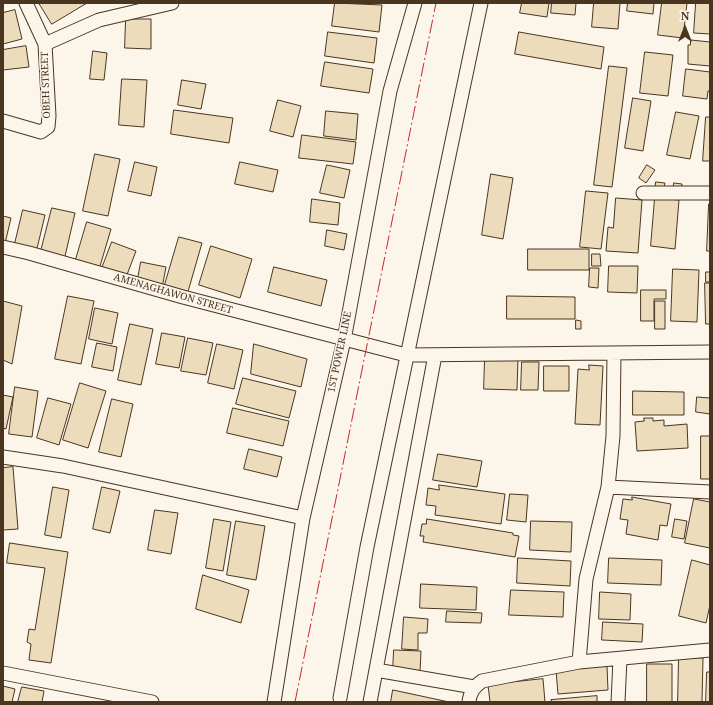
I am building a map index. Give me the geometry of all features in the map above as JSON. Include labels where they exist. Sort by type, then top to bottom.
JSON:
[{"type":"street","name":"OBEH STREET","points":[[3,121],[41,132],[48,127],[49,116],[45,44],[26,3]]},
{"type":"street","name":"OBEH STREET","points":[[45,44],[99,20],[172,3]]},
{"type":"street","name":"1ST POWER LINE","points":[[274,702],[303,518],[344,340],[390,92],[415,3]]},
{"type":"street","points":[[340,698],[367,547],[406,355],[481,3]]},
{"type":"street","points":[[642,194],[710,193]]},
{"type":"street","name":"AMENAGHAWON STREET","points":[[3,247],[183,297],[406,355],[710,352]]},
{"type":"street","points":[[579,662],[586,579],[608,487],[613,436],[614,353]]},
{"type":"street","points":[[370,702],[435,355]]},
{"type":"street","points":[[3,457],[63,466],[303,518]]},
{"type":"street","points":[[608,487],[710,492]]},
{"type":"street","points":[[468,702],[469,695],[474,687],[482,681],[579,662],[710,650]]},
{"type":"street","points":[[618,702],[620,659]]},
{"type":"street","points":[[376,670],[474,687]]},
{"type":"street","points":[[3,673],[152,702]]},
{"type":"building","points":[[39,3],[87,3],[52,24]]},
{"type":"building","points":[[335,3],[382,5],[379,32],[332,26]]},
{"type":"building","points":[[522,3],[549,3],[547,17],[520,13]]},
{"type":"building","points":[[552,3],[576,3],[575,15],[551,13]]},
{"type":"building","points":[[594,3],[620,3],[618,29],[592,27]]},
{"type":"building","points":[[628,3],[654,3],[653,14],[627,11]]},
{"type":"building","points":[[662,3],[687,3],[683,38],[658,35]]},
{"type":"building","points":[[696,3],[710,3],[710,34],[694,33]]},
{"type":"building","points":[[15,10],[22,39],[3,44],[3,13]]},
{"type":"building","points":[[126,19],[151,19],[151,49],[125,48]]},
{"type":"building","points":[[328,32],[377,38],[374,63],[325,56]]},
{"type":"building","points":[[519,32],[604,47],[601,69],[515,54]]},
{"type":"building","points":[[691,40],[710,42],[710,66],[688,64],[688,45],[690,45]]},
{"type":"building","points":[[26,46],[29,67],[3,70],[3,50]]},
{"type":"building","points":[[93,51],[107,53],[104,80],[90,79]]},
{"type":"building","points":[[645,52],[673,55],[668,96],[640,93]]},
{"type":"building","points":[[325,62],[373,69],[369,93],[321,86]]},
{"type":"building","points":[[609,66],[627,68],[612,187],[594,185]]},
{"type":"building","points":[[686,69],[710,72],[710,91],[708,91],[707,99],[683,96]]},
{"type":"building","points":[[122,79],[147,80],[144,127],[119,125]]},
{"type":"building","points":[[182,80],[206,84],[201,109],[178,105]]},
{"type":"building","points":[[633,98],[651,101],[643,151],[625,148]]},
{"type":"building","points":[[278,100],[301,106],[293,137],[270,131]]},
{"type":"building","points":[[174,110],[233,118],[229,143],[171,134]]},
{"type":"building","points":[[326,111],[358,114],[356,140],[324,136]]},
{"type":"building","points":[[676,112],[699,116],[690,159],[667,155]]},
{"type":"building","points":[[706,117],[710,117],[710,161],[703,161]]},
{"type":"building","points":[[302,135],[356,142],[353,164],[299,158]]},
{"type":"building","points":[[95,154],[120,159],[108,216],[83,211]]},
{"type":"building","points":[[135,162],[157,167],[151,196],[128,191]]},
{"type":"building","points":[[240,162],[278,170],[273,192],[235,184]]},
{"type":"building","points":[[327,165],[350,170],[344,198],[320,193]]},
{"type":"building","points":[[647,165],[655,170],[646,183],[639,178]]},
{"type":"building","points":[[491,174],[513,178],[503,239],[482,235]]},
{"type":"building","points":[[656,182],[665,183],[663,193],[655,192]]},
{"type":"building","points":[[674,183],[682,184],[682,192],[673,192]]},
{"type":"building","points":[[586,191],[608,193],[601,249],[580,247]]},
{"type":"building","points":[[616,198],[642,200],[638,253],[606,251],[608,227],[613,228]]},
{"type":"building","points":[[655,198],[679,200],[675,249],[651,246]]},
{"type":"building","points":[[312,199],[340,203],[338,225],[310,222]]},
{"type":"building","points":[[709,204],[710,251],[707,251]]},
{"type":"building","points":[[52,208],[75,213],[63,265],[39,259]]},
{"type":"building","points":[[23,210],[45,215],[35,257],[13,252]]},
{"type":"building","points":[[3,216],[11,218],[3,252]]},
{"type":"building","points":[[87,222],[111,229],[98,273],[74,266]]},
{"type":"building","points":[[327,230],[347,234],[344,250],[325,246]]},
{"type":"building","points":[[179,237],[202,243],[187,295],[164,288]]},
{"type":"building","points":[[112,242],[136,251],[125,280],[101,271]]},
{"type":"building","points":[[211,246],[252,259],[240,298],[199,285]]},
{"type":"building","points":[[528,249],[589,249],[589,270],[528,270]]},
{"type":"building","points":[[592,254],[600,254],[601,266],[592,266]]},
{"type":"building","points":[[141,262],[166,267],[162,288],[137,284]]},
{"type":"building","points":[[609,266],[638,266],[637,293],[608,292]]},
{"type":"building","points":[[274,267],[327,280],[321,306],[268,292]]},
{"type":"building","points":[[590,268],[599,268],[598,288],[589,287]]},
{"type":"building","points":[[673,269],[699,270],[697,322],[671,321]]},
{"type":"building","points":[[706,272],[710,272],[710,282],[706,282]]},
{"type":"building","points":[[705,283],[710,283],[710,324],[706,324]]},
{"type":"building","points":[[641,290],[666,290],[666,299],[654,299],[654,321],[641,321]]},
{"type":"building","points":[[68,296],[94,301],[81,364],[55,359]]},
{"type":"building","points":[[507,296],[575,297],[575,319],[507,319]]},
{"type":"building","points":[[3,301],[22,306],[12,364],[3,360]]},
{"type":"building","points":[[655,301],[665,301],[665,329],[655,329]]},
{"type":"building","points":[[95,308],[118,313],[112,344],[89,339]]},
{"type":"building","points":[[576,320],[581,321],[581,329],[576,329]]},
{"type":"building","points":[[130,324],[153,329],[141,385],[118,380]]},
{"type":"building","points":[[162,333],[185,337],[179,368],[156,364]]},
{"type":"building","points":[[188,338],[213,343],[206,375],[181,371]]},
{"type":"building","points":[[97,343],[117,347],[113,371],[92,367]]},
{"type":"building","points":[[217,344],[243,350],[234,389],[208,383]]},
{"type":"building","points":[[254,344],[307,359],[301,387],[251,374]]},
{"type":"building","points":[[485,358],[518,358],[517,390],[484,389]]},
{"type":"building","points":[[522,362],[539,362],[538,390],[521,390]]},
{"type":"building","points":[[589,365],[603,366],[600,425],[575,424],[578,369],[589,370]]},
{"type":"building","points":[[544,366],[569,366],[569,391],[544,391]]},
{"type":"building","points":[[243,378],[296,391],[289,418],[236,404]]},
{"type":"building","points":[[80,383],[106,391],[88,448],[63,440]]},
{"type":"building","points":[[15,387],[38,391],[32,437],[9,434]]},
{"type":"building","points":[[633,391],[684,392],[684,415],[633,415]]},
{"type":"building","points":[[3,395],[13,397],[6,429],[3,428]]},
{"type":"building","points":[[697,397],[710,398],[710,414],[696,412]]},
{"type":"building","points":[[48,398],[71,404],[59,445],[37,438]]},
{"type":"building","points":[[112,399],[133,404],[121,457],[99,452]]},
{"type":"building","points":[[233,408],[289,421],[283,446],[227,433]]},
{"type":"building","points":[[644,418],[653,418],[653,421],[664,420],[664,426],[687,424],[688,448],[637,451],[635,422],[644,421]]},
{"type":"building","points":[[701,436],[710,436],[710,479],[701,479]]},
{"type":"building","points":[[249,449],[282,457],[277,477],[244,469]]},
{"type":"building","points":[[438,454],[482,461],[477,487],[433,480]]},
{"type":"building","points":[[13,467],[18,529],[3,530],[3,468]]},
{"type":"building","points":[[439,485],[505,494],[501,524],[435,515],[436,506],[426,505],[428,488],[439,490]]},
{"type":"building","points":[[53,487],[69,490],[61,538],[45,535]]},
{"type":"building","points":[[102,487],[120,491],[110,533],[93,529]]},
{"type":"building","points":[[510,494],[528,495],[526,522],[507,520]]},
{"type":"building","points":[[632,497],[671,504],[667,526],[660,525],[658,540],[626,534],[628,520],[620,519],[623,499],[632,500]]},
{"type":"building","points":[[694,499],[710,502],[710,548],[685,543]]},
{"type":"building","points":[[155,510],[178,513],[171,554],[148,550]]},
{"type":"building","points":[[214,519],[231,522],[223,571],[206,568]]},
{"type":"building","points":[[427,519],[513,533],[513,535],[519,536],[515,557],[423,542],[424,536],[420,536],[422,524],[426,524]]},
{"type":"building","points":[[675,519],[687,521],[684,539],[672,537]]},
{"type":"building","points":[[236,521],[265,526],[256,580],[227,575]]},
{"type":"building","points":[[531,521],[572,522],[571,552],[530,550]]},
{"type":"building","points":[[10,543],[68,552],[51,663],[29,660],[31,644],[27,642],[29,629],[35,630],[45,568],[7,563]]},
{"type":"building","points":[[518,558],[571,561],[570,586],[517,583]]},
{"type":"building","points":[[609,558],[662,560],[661,585],[608,583]]},
{"type":"building","points":[[692,560],[710,565],[710,605],[706,623],[679,616]]},
{"type":"building","points":[[203,575],[249,590],[241,623],[196,609]]},
{"type":"building","points":[[421,584],[477,587],[476,610],[420,608]]},
{"type":"building","points":[[511,590],[564,592],[563,617],[509,615]]},
{"type":"building","points":[[600,592],[631,594],[630,620],[599,619]]},
{"type":"building","points":[[447,611],[482,613],[481,623],[446,622]]},
{"type":"building","points":[[404,617],[428,619],[427,633],[418,633],[418,650],[402,649]]},
{"type":"building","points":[[603,622],[643,624],[642,642],[602,640]]},
{"type":"building","points":[[394,650],[421,651],[420,672],[393,671]]},
{"type":"building","points":[[679,657],[703,658],[702,702],[678,702]]},
{"type":"building","points":[[647,664],[672,664],[672,702],[647,702]]},
{"type":"building","points":[[607,666],[608,690],[558,694],[556,670]]},
{"type":"building","points":[[707,672],[710,672],[710,702],[706,702]]},
{"type":"building","points":[[543,679],[545,702],[490,702],[488,685]]},
{"type":"building","points":[[3,686],[15,689],[12,702],[3,702]]},
{"type":"building","points":[[22,687],[44,691],[42,702],[18,702]]},
{"type":"building","points":[[393,690],[449,702],[391,702]]},
{"type":"building","points":[[597,696],[597,702],[552,702],[551,700]]},
{"type":"power","points":[[295,702],[436,3]]}]
